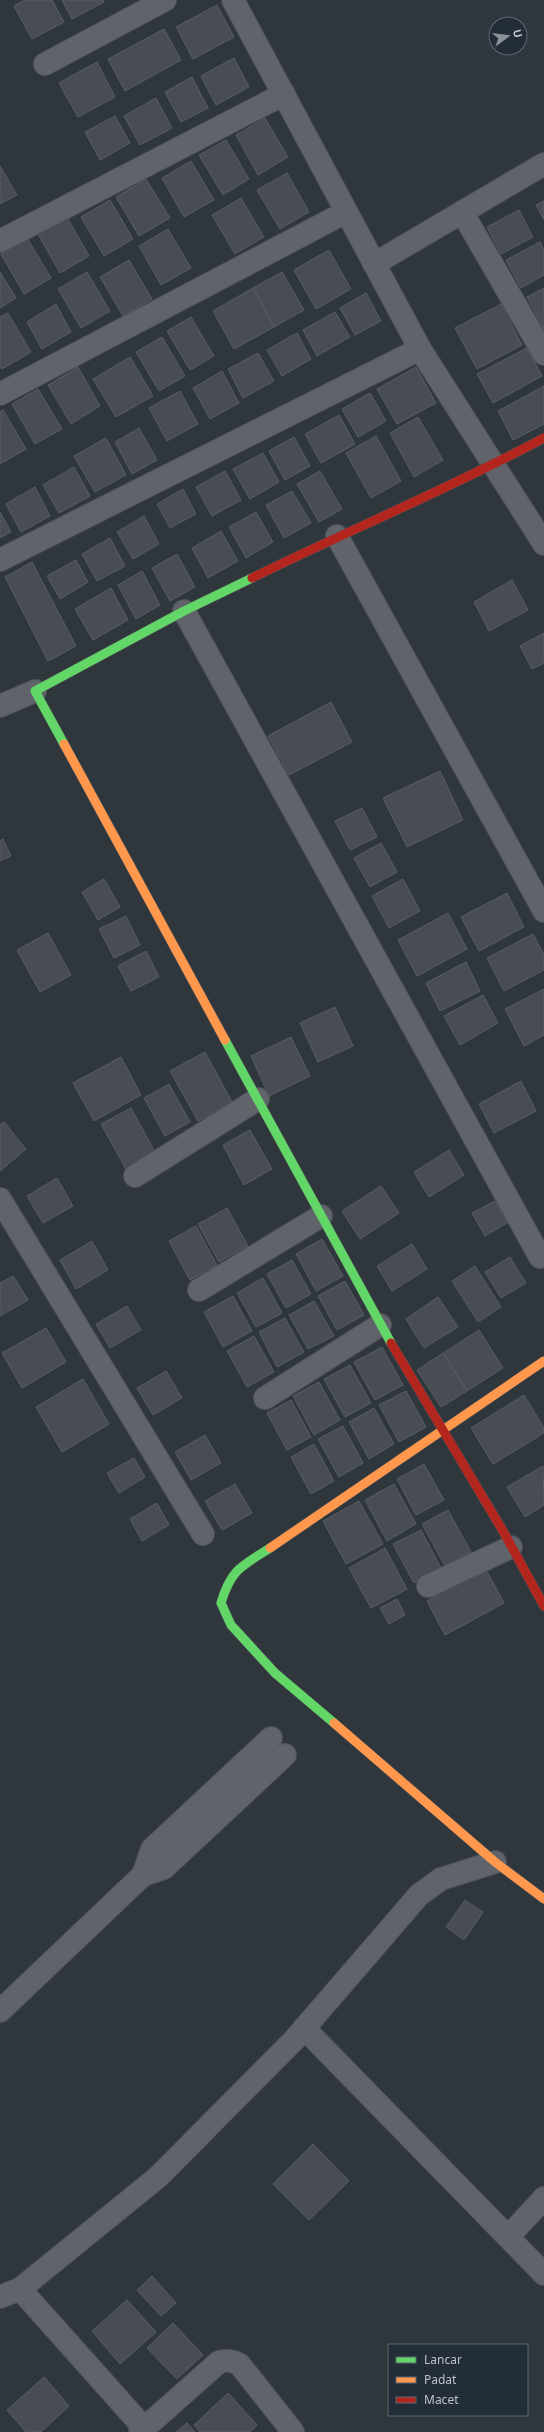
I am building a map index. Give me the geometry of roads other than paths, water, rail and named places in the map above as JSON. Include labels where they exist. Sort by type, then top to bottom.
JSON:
[{"type":"street","points":[[45,64],[165,0]]},
{"type":"street","points":[[233,0],[420,349],[495,464],[544,544]]},
{"type":"street","points":[[0,241],[284,94]]},
{"type":"street","points":[[374,264],[544,164]]},
{"type":"street","points":[[0,394],[346,212]]},
{"type":"street","points":[[462,212],[544,354]]},
{"type":"street","points":[[0,560],[420,349]]},
{"type":"street","points":[[0,706],[35,691],[184,611],[337,536],[495,464],[544,438]]},
{"type":"street","points":[[337,536],[544,911]]},
{"type":"street","points":[[184,611],[543,1258]]},
{"type":"street","points":[[35,691],[380,1325],[511,1547],[544,1606]]},
{"type":"street","points":[[135,1176],[258,1099]]},
{"type":"street","points":[[0,1199],[202,1534]]},
{"type":"street","points":[[199,1290],[321,1216]]},
{"type":"street","points":[[265,1398],[380,1325]]},
{"type":"street","points":[[544,1361],[234,1572],[226,1586],[221,1602],[231,1625],[275,1673],[492,1863],[544,1898]]},
{"type":"street","points":[[428,1586],[511,1547]]},
{"type":"street","points":[[143,1875],[152,1849],[271,1738]]},
{"type":"street","points":[[0,2011],[143,1875],[164,1868],[286,1755]]},
{"type":"street","points":[[0,2297],[20,2289],[158,2176],[304,2028],[419,1895],[441,1879],[492,1863]]},
{"type":"street","points":[[304,2028],[544,2274]]},
{"type":"street","points":[[508,2236],[544,2198]]},
{"type":"street","points":[[20,2289],[142,2430],[219,2362],[226,2360],[233,2361],[240,2365],[292,2432]]}]
